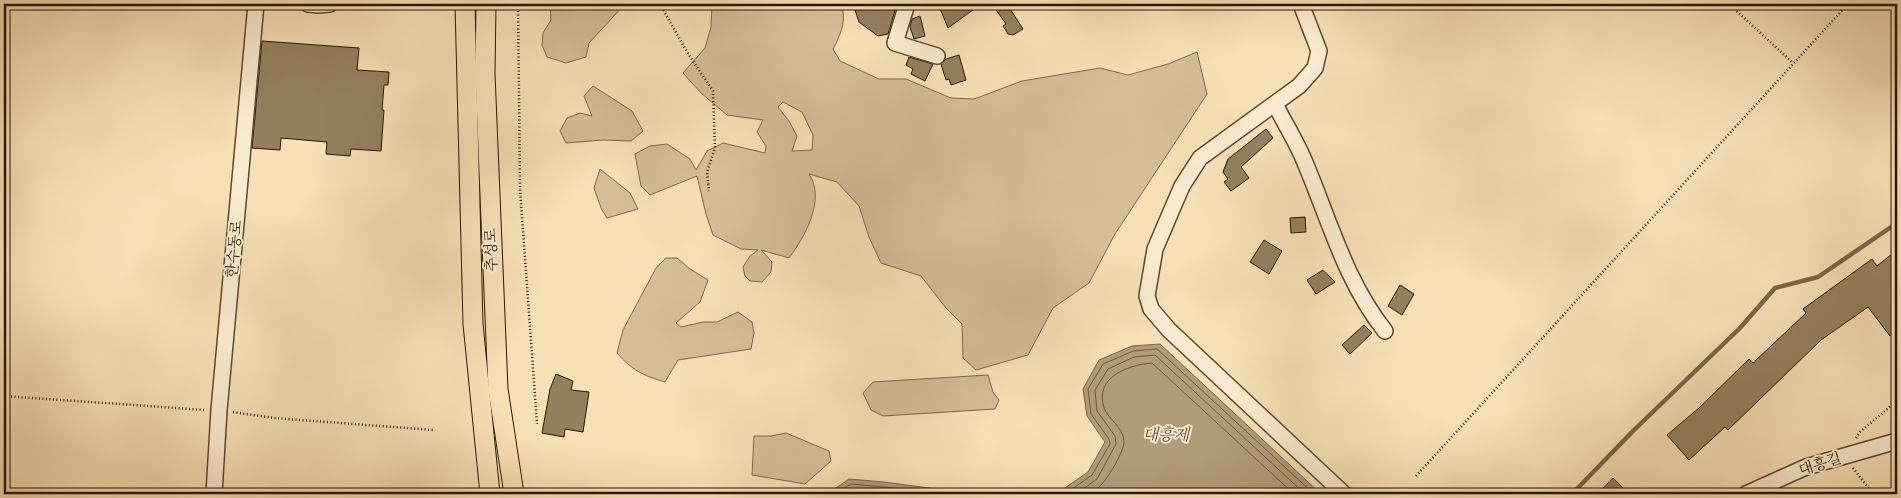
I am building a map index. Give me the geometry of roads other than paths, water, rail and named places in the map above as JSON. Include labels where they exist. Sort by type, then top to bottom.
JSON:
[{"type":"main road","name":"추성로","points":[[466,4],[474,324],[490,494]]},
{"type":"main road","name":"추성로","points":[[486,4],[487,113],[498,389],[514,494]]},
{"type":"street","name":"한수동로","points":[[214,494],[219,410],[256,4]]},
{"type":"street","points":[[308,4],[317,6],[330,4]]},
{"type":"street","points":[[906,4],[895,43],[936,56]]},
{"type":"street","points":[[1301,4],[1319,51],[1316,68],[1299,86],[1200,158],[1182,186],[1155,249],[1147,296],[1151,309],[1169,330],[1344,494]]},
{"type":"street","points":[[1275,104],[1306,164],[1338,250],[1370,312],[1386,331]]},
{"type":"street","name":"대흥길","points":[[1746,494],[1806,467],[1897,441]]},
{"type":"water","name":"대흥제","points":[[1160,344],[1321,494],[1056,494],[1088,472],[1105,442],[1087,416],[1083,389],[1099,360],[1132,346]]},
{"type":"water","points":[[849,479],[884,482],[974,494],[827,494]]},
{"type":"waterway","points":[[1572,494],[1633,431],[1740,328],[1775,288],[1818,277],[1897,223]]}]
